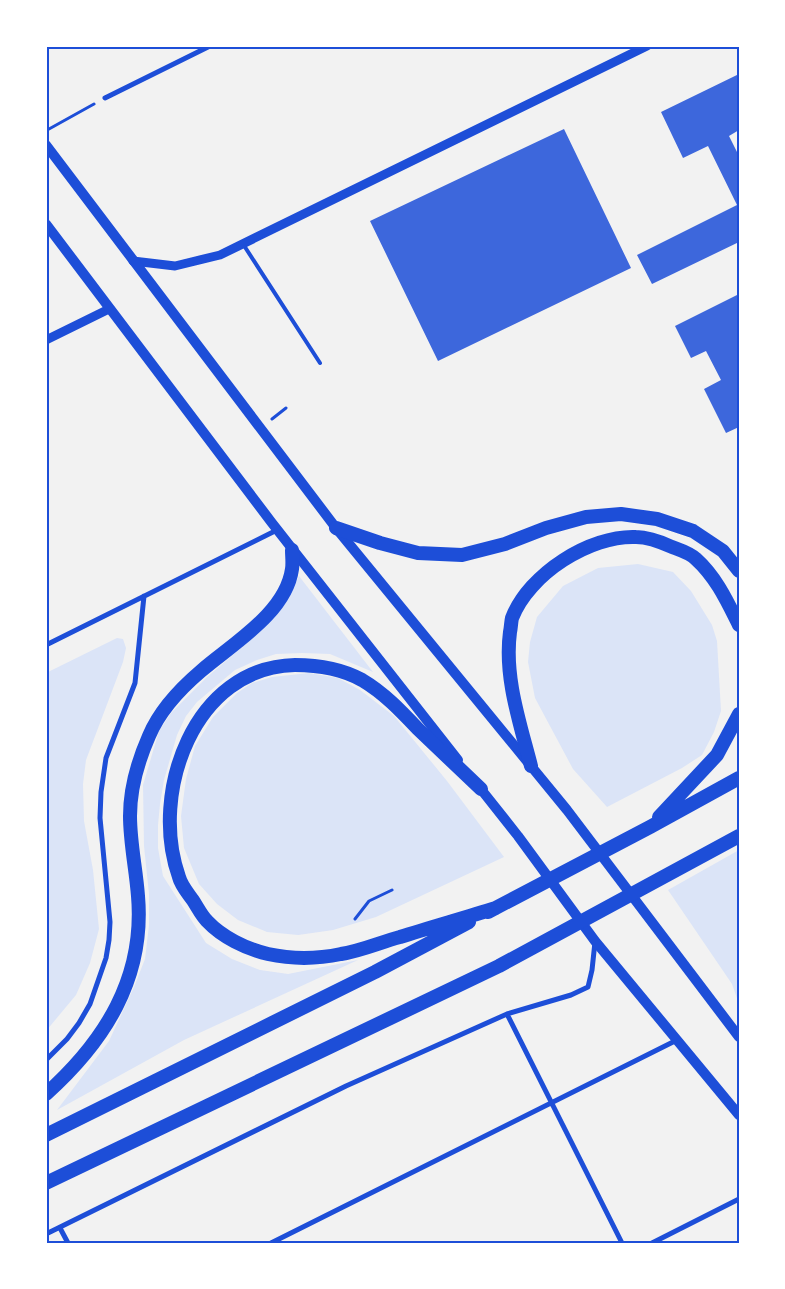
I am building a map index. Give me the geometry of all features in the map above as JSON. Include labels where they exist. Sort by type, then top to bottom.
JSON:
[{"type":"highway","points":[[336,528],[380,543],[418,553],[462,554],[505,544],[546,528],[586,517],[621,514],[657,518],[693,531],[724,551],[739,571]]},
{"type":"highway","points":[[531,766],[508,665],[512,618],[523,598],[559,562],[610,539],[637,537],[661,542],[695,557],[712,576],[724,594],[739,625]]},
{"type":"highway","points":[[46,1094],[68,1074],[89,1050],[113,1015],[129,976],[138,932],[138,897],[130,815],[135,778],[141,756],[154,723],[199,672],[254,628],[275,606],[286,587],[292,570],[292,550]]},
{"type":"highway","points":[[481,789],[389,699],[362,680],[336,669],[312,665],[287,665],[259,671],[233,684],[214,702],[196,722],[184,747],[175,771],[172,793],[170,815],[173,857],[179,879],[207,921],[245,947],[291,957],[342,954],[496,908]]},
{"type":"highway","points":[[650,827],[717,755],[739,714]]},
{"type":"highway","points":[[46,1135],[375,972],[739,778]]},
{"type":"highway","points":[[46,1183],[499,966],[739,836]]},
{"type":"main road","points":[[46,146],[336,528],[567,810],[739,1037]]},
{"type":"main road","points":[[46,224],[292,550],[518,836],[595,941],[739,1115]]},
{"type":"street","points":[[105,98],[210,46]]},
{"type":"street","points":[[133,261],[176,266],[220,255],[648,46]]},
{"type":"street","points":[[46,340],[109,309]]},
{"type":"street","points":[[46,645],[277,530]]},
{"type":"street","points":[[46,1060],[80,1023],[90,1004],[106,958],[110,922],[100,818],[101,792],[106,758],[135,683],[144,596]]},
{"type":"street","points":[[46,1234],[346,1086],[507,1014],[571,995],[588,987],[595,941]]},
{"type":"street","points":[[507,1014],[622,1243]]},
{"type":"street","points":[[271,1243],[677,1040]]},
{"type":"street","points":[[652,1243],[739,1199]]},
{"type":"street","points":[[60,1228],[68,1243]]},
{"type":"lane","points":[[243,244],[320,363]]},
{"type":"path","points":[[46,130],[105,98]]},
{"type":"path","points":[[355,919],[370,901],[392,890]]},
{"type":"shaded area","points":[[638,564],[673,572],[691,591],[712,625],[717,641],[721,711],[714,732],[702,755],[682,768],[607,807],[573,769],[535,698],[528,662],[530,642],[537,617],[563,586],[598,568]]},
{"type":"shaded area","points":[[299,576],[373,672],[330,654],[302,653],[276,654],[235,670],[197,702],[186,716],[177,735],[164,780],[158,825],[158,848],[163,876],[206,943],[232,959],[260,970],[288,974],[358,960],[184,1040],[57,1110],[109,1041],[145,959],[149,925],[149,894],[144,846],[143,785],[159,731],[171,713],[207,677],[272,619],[285,604]]},
{"type":"shaded area","points":[[117,638],[123,639],[126,648],[123,662],[86,760],[83,784],[84,821],[93,870],[99,929],[90,963],[76,995],[46,1031],[46,673]]},
{"type":"shaded area","points":[[309,673],[338,678],[360,690],[394,716],[447,781],[504,857],[376,917],[333,930],[298,935],[267,932],[238,920],[217,904],[199,884],[184,848],[181,816],[186,779],[195,746],[213,717],[237,693],[252,683],[272,677]]},
{"type":"shaded area","points":[[739,850],[739,1004],[732,984],[668,890]]},
{"type":"building","points":[[739,74],[739,130],[729,136],[739,156],[739,242],[652,284],[637,255],[737,205],[708,146],[683,158],[661,112]]},
{"type":"building","points":[[564,129],[631,268],[438,361],[370,221]]},
{"type":"building","points":[[739,294],[739,427],[726,433],[704,389],[721,380],[706,351],[691,358],[675,326]]}]
